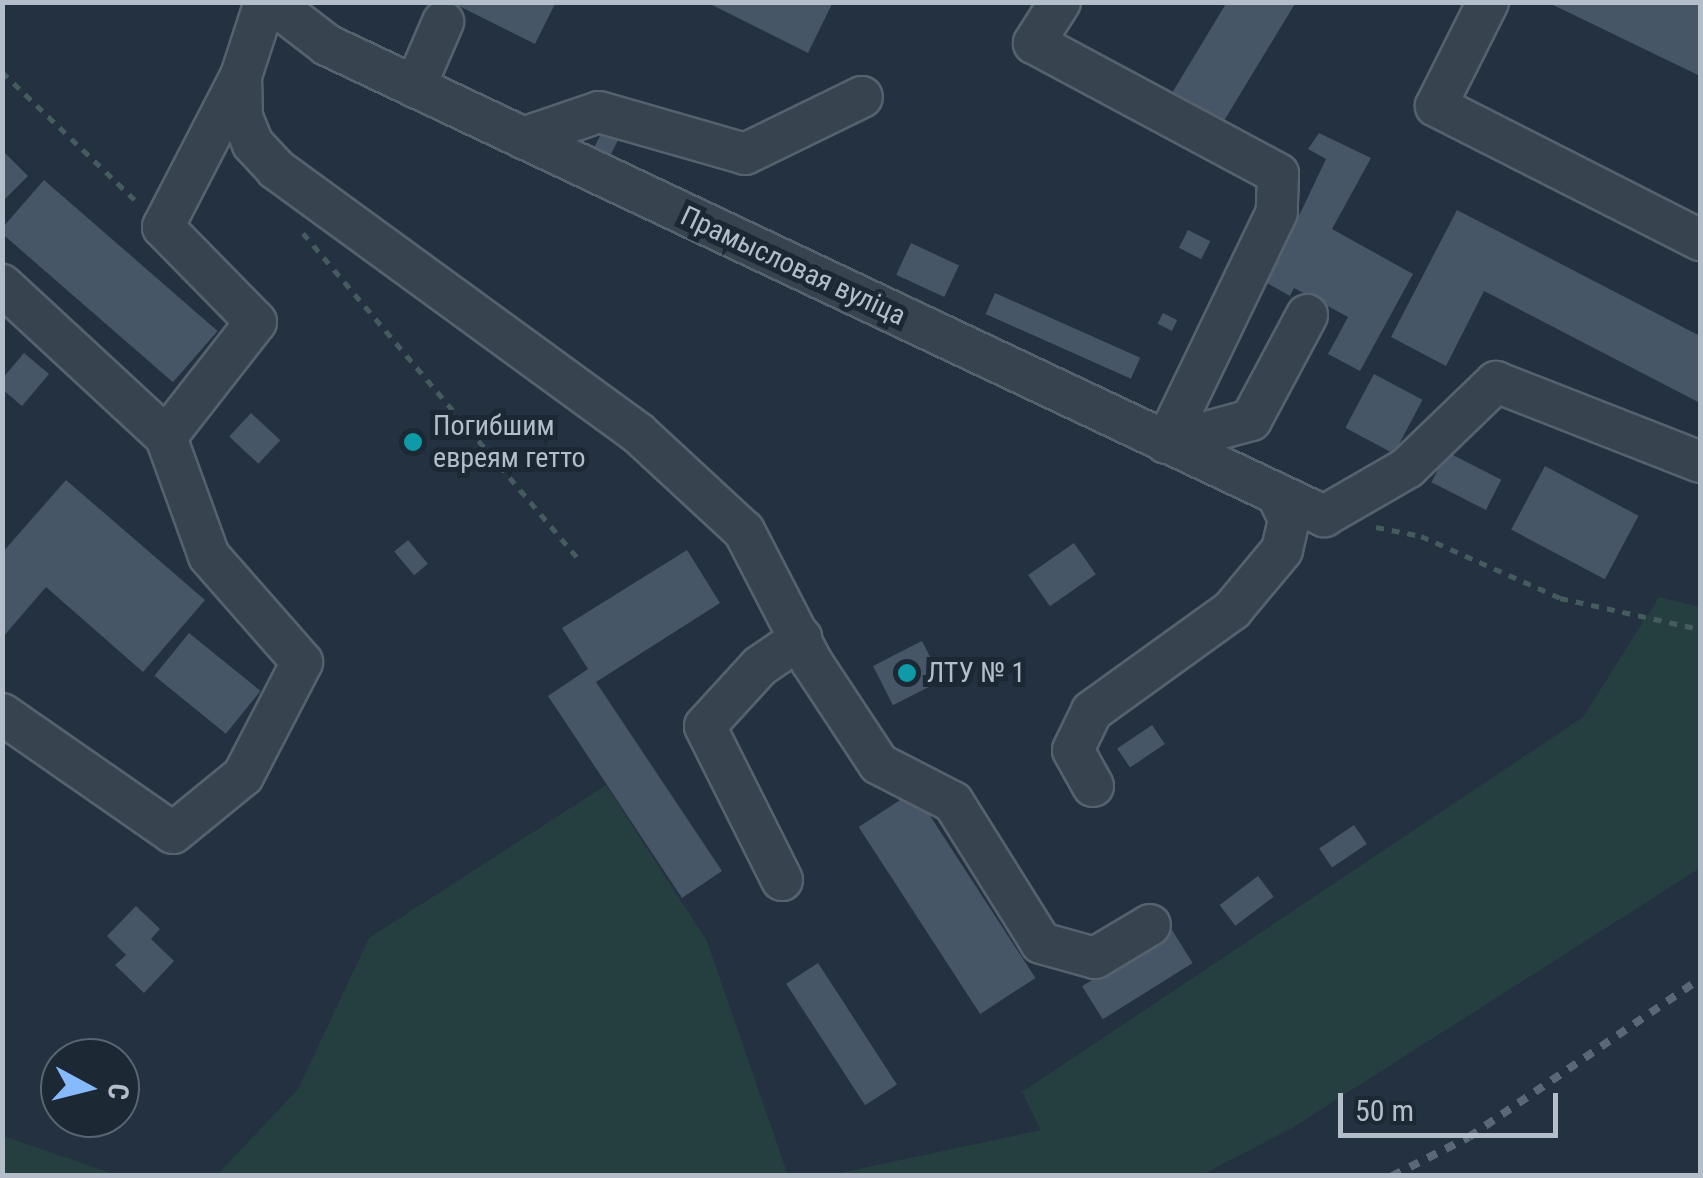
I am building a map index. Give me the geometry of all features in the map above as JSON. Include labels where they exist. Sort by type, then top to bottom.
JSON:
[{"type":"street","points":[[166,436],[256,322],[163,227],[241,76],[268,2]]},
{"type":"street","name":"Прамысловая вуліца","points":[[268,2],[327,45],[1324,516]]},
{"type":"street","points":[[1060,2],[1034,43],[1278,174],[1276,212],[1166,444]]},
{"type":"street","points":[[1488,2],[1436,106],[1700,240]]},
{"type":"street","points":[[415,87],[444,22]]},
{"type":"street","points":[[241,76],[242,118],[253,144],[276,169],[638,434],[744,531],[801,638],[879,764],[954,802],[1041,943],[1095,958],[1150,924]]},
{"type":"street","points":[[523,138],[600,112],[745,154],[862,97]]},
{"type":"street","points":[[2,286],[166,436],[208,556],[302,662],[243,776],[173,833],[2,714]]},
{"type":"street","points":[[1166,444],[1251,420],[1308,316]]},
{"type":"street","points":[[1324,516],[1407,468],[1496,382],[1700,462]]},
{"type":"street","points":[[1093,786],[1072,750],[1092,711],[1232,610],[1282,550],[1289,519],[1276,494]]},
{"type":"street","points":[[782,880],[705,726],[760,666],[801,638]]},
{"type":"path","points":[[2,72],[163,227]]},
{"type":"path","points":[[301,231],[577,557]]},
{"type":"path","points":[[1324,516],[1421,536],[1560,598],[1700,629]]},
{"type":"green space","points":[[1659,597],[1700,607],[1700,868],[1292,1128],[1202,1175],[830,1175],[1041,1130],[1022,1092],[1583,717]]},
{"type":"green space","points":[[606,785],[707,941],[788,1175],[217,1175],[298,1089],[369,938]]},
{"type":"green space","points":[[3,1136],[117,1175],[3,1175]]},
{"type":"building","points":[[451,2],[556,2],[535,44]]},
{"type":"building","points":[[706,2],[833,2],[808,53]]},
{"type":"building","points":[[1227,2],[1296,2],[1219,129],[1169,98]]},
{"type":"building","points":[[1547,2],[1700,2],[1700,76]]},
{"type":"building","points":[[603,130],[619,138],[610,157],[593,149]]},
{"type":"building","points":[[1319,133],[1371,158],[1332,229],[1413,274],[1360,371],[1328,354],[1348,317],[1294,288],[1290,296],[1267,283],[1326,159],[1308,149]]},
{"type":"building","points":[[2,150],[28,176],[2,202]]},
{"type":"building","points":[[44,180],[218,331],[173,382],[2,234],[2,228]]},
{"type":"building","points":[[1457,210],[1700,336],[1700,403],[1484,291],[1446,366],[1391,337]]},
{"type":"building","points":[[1188,230],[1210,241],[1201,259],[1179,248]]},
{"type":"building","points":[[911,243],[959,265],[944,297],[896,275]]},
{"type":"building","points":[[995,293],[1140,358],[1131,379],[986,314]]},
{"type":"building","points":[[1163,313],[1177,320],[1172,331],[1158,324]]},
{"type":"building","points":[[24,353],[49,374],[22,406],[2,389],[2,379]]},
{"type":"building","points":[[1374,374],[1423,400],[1394,454],[1345,428]]},
{"type":"building","points":[[251,413],[280,440],[258,464],[229,436]]},
{"type":"building","points":[[1447,452],[1501,480],[1486,510],[1432,482]]},
{"type":"building","points":[[1545,466],[1639,516],[1605,579],[1511,530]]},
{"type":"building","points":[[66,480],[205,600],[143,672],[46,587],[2,638],[2,553]]},
{"type":"building","points":[[408,540],[428,564],[414,575],[394,552]]},
{"type":"building","points":[[1074,543],[1096,574],[1050,606],[1028,575]]},
{"type":"building","points":[[687,550],[720,603],[596,682],[722,871],[682,898],[548,696],[588,669],[562,628]]},
{"type":"building","points":[[189,633],[260,691],[226,734],[154,676]]},
{"type":"building","name":"ЛТУ № 1","points":[[922,641],[942,680],[893,705],[873,666]]},
{"type":"building","points":[[1152,725],[1165,744],[1130,768],[1117,748]]},
{"type":"building","points":[[914,791],[1035,978],[980,1014],[859,827]]},
{"type":"building","points":[[1354,825],[1367,844],[1332,868],[1319,848]]},
{"type":"building","points":[[1258,876],[1274,897],[1235,926],[1220,905]]},
{"type":"building","points":[[136,906],[160,929],[151,939],[174,961],[144,993],[115,965],[126,955],[107,936]]},
{"type":"building","points":[[1172,930],[1193,963],[1103,1019],[1082,986]]},
{"type":"building","points":[[818,963],[897,1085],[865,1105],[786,984]]},
{"type":"railway","points":[[1392,1176],[1469,1137],[1700,979]]},
{"type":"place","name":"Погибшим евреям гетто","points":[[413,442]]},
{"type":"place","name":"ЛТУ № 1","points":[[907,673]]}]
